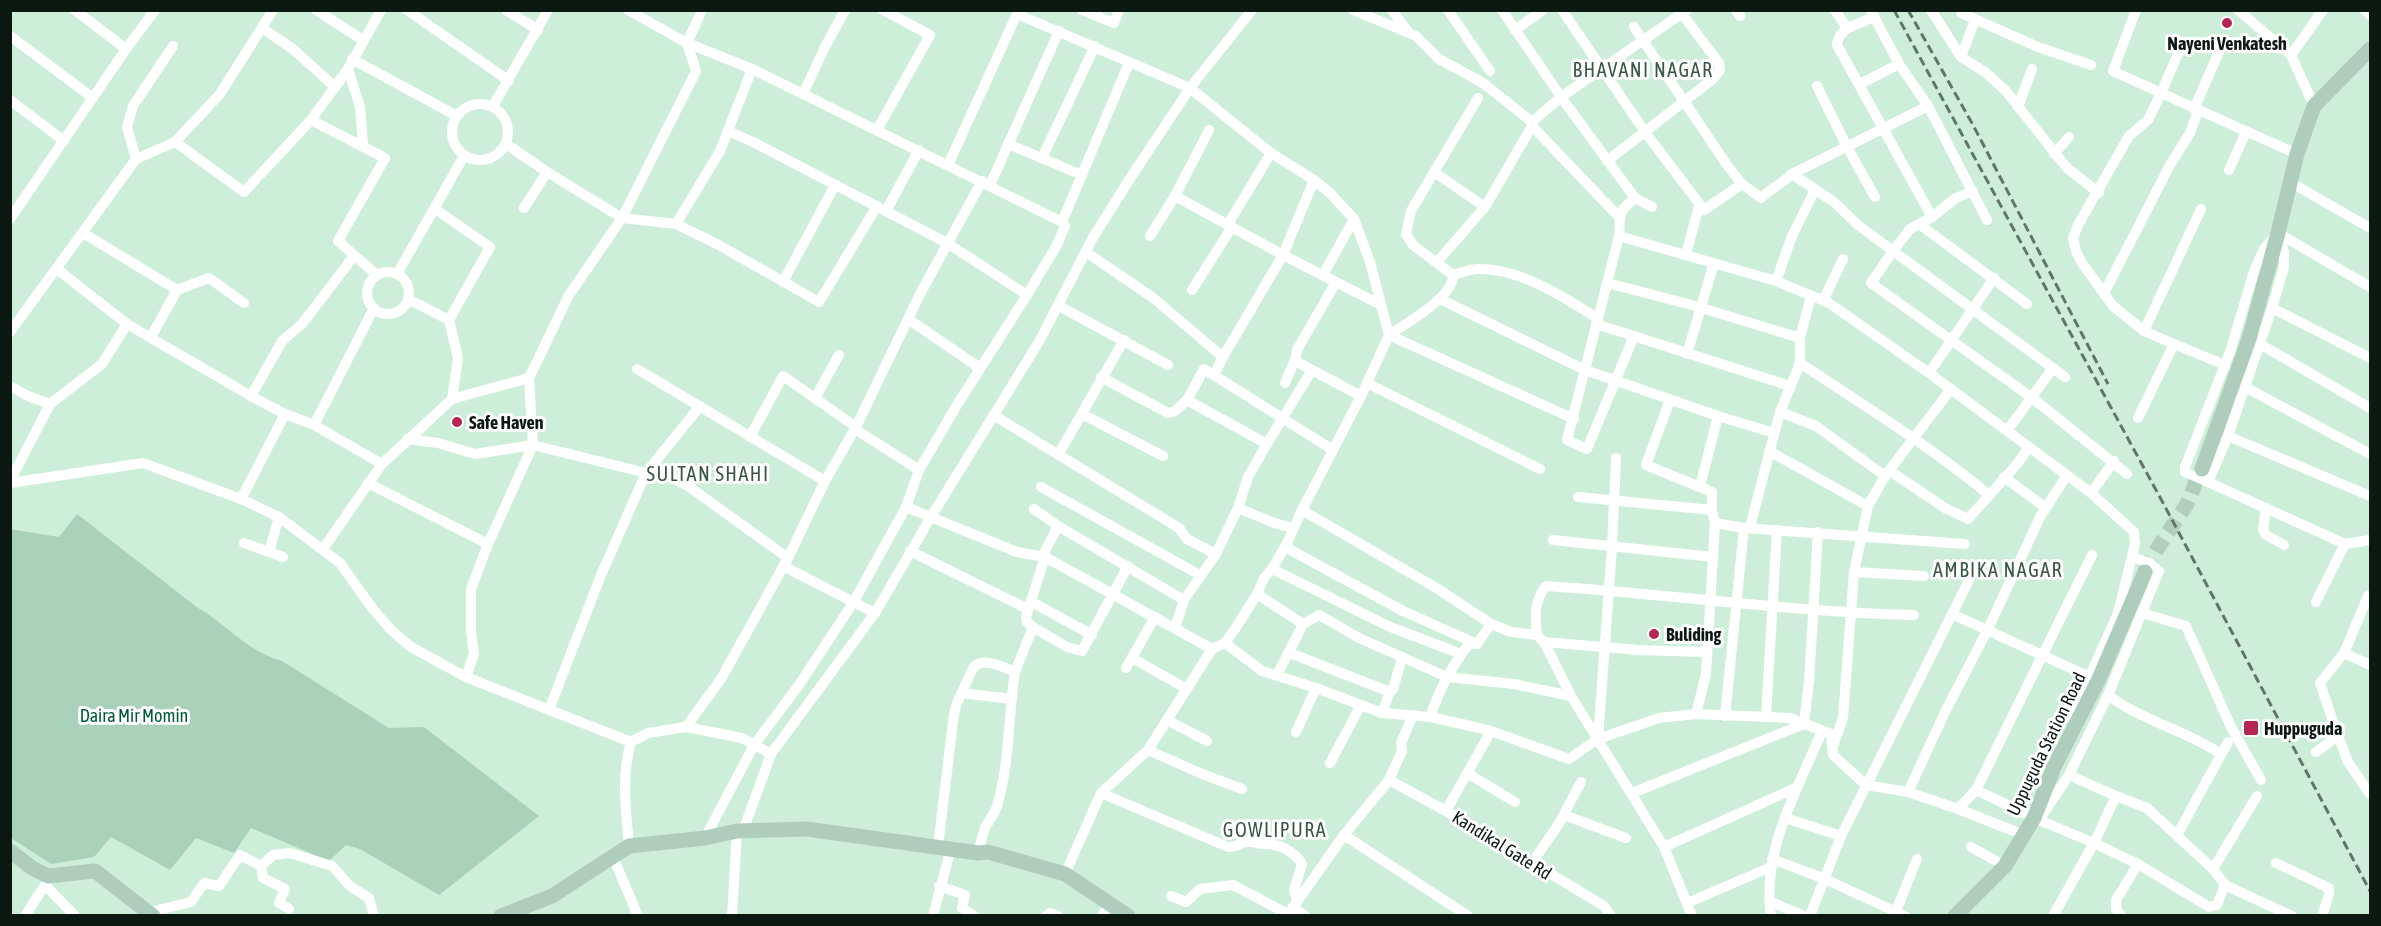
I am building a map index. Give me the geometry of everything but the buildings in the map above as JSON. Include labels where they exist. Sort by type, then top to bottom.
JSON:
[{"type":"street","points":[[75,10],[126,49]]},
{"type":"street","points":[[10,219],[155,10]]},
{"type":"street","points":[[10,332],[136,159],[174,142],[219,94],[273,10]]},
{"type":"street","points":[[316,10],[363,40]]},
{"type":"street","points":[[174,142],[244,192],[311,120],[350,64],[381,10]]},
{"type":"street","points":[[407,10],[509,81]]},
{"type":"street","points":[[506,10],[538,30]]},
{"type":"street","points":[[493,106],[548,10]]},
{"type":"street","points":[[628,10],[687,43],[752,69],[986,183],[1062,222],[1065,226],[1057,245],[1027,296],[980,368],[919,470],[906,507],[853,603],[799,685],[754,745],[705,838]]},
{"type":"street","points":[[466,677],[474,654],[471,632],[471,589],[488,544],[533,445],[529,378],[569,295],[622,218],[696,71],[687,43],[702,10]]},
{"type":"street","points":[[803,94],[845,10]]},
{"type":"street","points":[[877,130],[930,35],[883,10]]},
{"type":"street","points":[[1082,10],[1114,23],[1119,10]]},
{"type":"street","points":[[732,915],[740,831],[771,754],[874,613],[995,416],[1059,306],[1086,252],[1131,177],[1190,88],[1252,10]]},
{"type":"street","points":[[1353,10],[1416,36],[1439,59],[1483,84],[1532,124],[1620,218]]},
{"type":"street","points":[[1392,10],[1408,32]]},
{"type":"street","points":[[1448,10],[1490,71]]},
{"type":"street","points":[[1502,10],[1561,97],[1635,198],[1652,207]]},
{"type":"street","points":[[1515,30],[1542,10]]},
{"type":"street","points":[[1562,10],[1645,132],[1699,206],[1704,210],[1742,184]]},
{"type":"street","points":[[1835,10],[1847,28]]},
{"type":"street","points":[[1931,10],[1961,57],[1985,72],[2005,90],[2054,154],[2067,168],[2099,193]]},
{"type":"street","points":[[2136,10],[2113,71],[2297,154]]},
{"type":"street","points":[[2238,10],[2292,55],[2314,106]]},
{"type":"street","points":[[2292,55],[2324,10]]},
{"type":"street","points":[[2365,10],[2370,15]]},
{"type":"street","points":[[1437,262],[1485,207],[1532,124],[1561,97],[1682,12],[1719,63],[1720,70],[1713,79],[1685,102],[1607,160]]},
{"type":"street","points":[[948,165],[1017,14],[1059,31],[1190,88],[1270,153],[1314,180],[1330,193],[1354,219],[1370,262],[1389,334],[1574,419]]},
{"type":"street","points":[[1932,217],[1837,45],[1839,36],[1847,28],[1872,14],[1899,64],[1928,106],[1987,220]]},
{"type":"street","points":[[1961,14],[2038,47],[2091,65]]},
{"type":"street","points":[[1961,57],[1975,20]]},
{"type":"street","points":[[1634,27],[1742,184],[1761,198],[1778,188],[1792,174],[1928,106]]},
{"type":"street","points":[[262,28],[293,50],[335,87]]},
{"type":"street","points":[[686,727],[721,679],[786,562],[947,243],[1008,144],[1059,31]]},
{"type":"street","points":[[10,36],[93,98]]},
{"type":"street","points":[[136,159],[128,128],[134,106],[173,46]]},
{"type":"street","points":[[1042,158],[1095,46]]},
{"type":"street","points":[[2104,293],[2170,165],[2190,133],[2196,110],[2221,47]]},
{"type":"street","points":[[2180,49],[2148,120],[2130,136],[2099,193],[2078,225],[2073,238],[2082,263],[2121,315],[2144,331],[2225,365]]},
{"type":"street","points":[[2205,475],[2249,339],[2297,154],[2314,106],[2370,49]]},
{"type":"street","points":[[1062,222],[1129,63]]},
{"type":"street","points":[[350,64],[457,116]]},
{"type":"street","points":[[350,64],[360,107],[363,146]]},
{"type":"street","points":[[1860,84],[1899,64]]},
{"type":"street","points":[[676,224],[720,151],[752,69]]},
{"type":"street","points":[[2018,107],[2032,69]]},
{"type":"street","points":[[1817,86],[1875,197]]},
{"type":"street","points":[[1453,275],[1413,245],[1406,234],[1411,211],[1478,98]]},
{"type":"street","points":[[10,100],[64,141]]},
{"type":"street","points":[[477,103],[493,106],[506,118],[508,127],[506,144],[501,152],[483,160],[473,160],[464,156],[453,141],[452,133],[457,116],[462,109],[477,103]]},
{"type":"street","points":[[311,120],[385,158],[338,241],[377,275]]},
{"type":"street","points":[[1150,236],[1175,196],[1209,130]]},
{"type":"street","points":[[728,131],[947,243],[1027,296]]},
{"type":"street","points":[[2229,170],[2246,132]]},
{"type":"street","points":[[2054,154],[2069,137]]},
{"type":"street","points":[[506,144],[622,218],[676,224],[717,244],[819,302],[919,150]]},
{"type":"street","points":[[1008,144],[1082,175]]},
{"type":"street","points":[[1192,290],[1270,153]]},
{"type":"street","points":[[397,274],[464,156]]},
{"type":"street","points":[[524,208],[547,172]]},
{"type":"street","points":[[1434,172],[1485,207]]},
{"type":"street","points":[[1792,174],[1834,202],[1858,225],[2065,377]]},
{"type":"street","points":[[1214,375],[1222,357],[1283,255],[1314,180]]},
{"type":"street","points":[[2290,182],[2370,228]]},
{"type":"street","points":[[783,282],[835,185]]},
{"type":"street","points":[[1776,281],[1792,236],[1815,190]]},
{"type":"street","points":[[1973,191],[1956,198],[1932,217],[1910,229],[1871,283],[2031,397],[2114,461],[2127,474]]},
{"type":"street","points":[[1175,196],[1381,305]]},
{"type":"street","points":[[1634,336],[1587,448],[1567,440],[1619,236],[1620,218],[1623,209],[1635,198]]},
{"type":"street","points":[[1686,254],[1699,206]]},
{"type":"street","points":[[435,209],[490,247],[449,320],[458,358],[452,399]]},
{"type":"street","points":[[2144,331],[2201,209]]},
{"type":"street","points":[[1323,275],[1354,219]]},
{"type":"street","points":[[1919,224],[2027,304]]},
{"type":"street","points":[[83,233],[177,290]]},
{"type":"street","points":[[2278,233],[2370,287]]},
{"type":"street","points":[[2205,475],[2228,436],[2272,308],[2284,267],[2284,253],[2278,233]]},
{"type":"street","points":[[2278,233],[2264,249],[2254,271],[2225,365],[2185,472],[2205,475],[2266,508],[2345,544],[2370,540]]},
{"type":"street","points":[[1619,236],[1776,281],[1823,301],[1929,373],[2067,475],[2091,493],[2134,532],[2135,544],[2118,614],[2041,781],[2043,795]]},
{"type":"street","points":[[1086,252],[1152,297],[1222,357]]},
{"type":"street","points":[[251,396],[282,341],[302,324],[354,256]]},
{"type":"street","points":[[1823,301],[1843,259]]},
{"type":"street","points":[[1687,354],[1714,263]]},
{"type":"street","points":[[1453,275],[1478,268],[1505,272],[1561,294],[1597,321],[1634,336],[1790,386]]},
{"type":"street","points":[[57,269],[127,324],[251,396],[285,414],[314,425],[382,464]]},
{"type":"street","points":[[384,272],[397,274],[409,287],[405,305],[394,313],[380,312],[374,308],[368,297],[367,291],[372,279],[377,275],[384,272]]},
{"type":"street","points":[[1065,874],[1101,794],[1148,750],[1212,649],[1225,643],[1257,594],[1264,578],[1272,569],[1361,396],[1389,334],[1440,299],[1452,285],[1453,275]]},
{"type":"street","points":[[151,337],[177,290],[208,278],[244,303]]},
{"type":"street","points":[[1929,373],[1994,278]]},
{"type":"street","points":[[1285,383],[1297,350],[1336,282]]},
{"type":"street","points":[[1607,283],[1800,338]]},
{"type":"street","points":[[1725,716],[1735,602],[1747,528],[1780,412],[1800,363],[1800,338],[1811,296]]},
{"type":"street","points":[[408,299],[449,320]]},
{"type":"street","points":[[1440,299],[1585,370],[1774,433]]},
{"type":"street","points":[[1059,306],[1168,365]]},
{"type":"street","points":[[314,425],[374,308]]},
{"type":"street","points":[[2272,308],[2370,358]]},
{"type":"street","points":[[908,319],[980,368]]},
{"type":"street","points":[[10,482],[50,404],[102,364],[127,324]]},
{"type":"street","points":[[1058,455],[1124,340]]},
{"type":"street","points":[[2138,418],[2174,344]]},
{"type":"street","points":[[2259,344],[2370,408]]},
{"type":"street","points":[[815,398],[838,355]]},
{"type":"street","points":[[1296,357],[1295,361],[1361,396]]},
{"type":"street","points":[[1800,363],[1913,439],[1989,495]]},
{"type":"street","points":[[2007,431],[2053,368]]},
{"type":"street","points":[[637,369],[825,481]]},
{"type":"street","points":[[1101,377],[1168,413],[1175,411],[1187,400],[1204,369],[1285,415],[1333,450]]},
{"type":"street","points":[[1175,627],[1184,600],[1216,554],[1238,508],[1248,477],[1312,370]]},
{"type":"street","points":[[750,437],[783,376],[855,428],[919,470]]},
{"type":"street","points":[[323,549],[382,464],[452,399],[529,378]]},
{"type":"street","points":[[1367,383],[1539,469]]},
{"type":"street","points":[[10,386],[50,404]]},
{"type":"street","points":[[2245,387],[2370,454]]},
{"type":"street","points":[[1832,749],[1843,718],[1854,572],[1868,506],[1887,473],[1951,389]]},
{"type":"street","points":[[1187,400],[1267,444]]},
{"type":"street","points":[[1670,400],[1646,465],[1712,492],[1715,523],[1706,674],[1696,714]]},
{"type":"street","points":[[549,710],[601,575],[648,470],[700,406]]},
{"type":"street","points":[[1780,412],[1816,426],[1887,473],[1968,519],[2018,463],[2029,447]]},
{"type":"street","points":[[241,499],[285,414]]},
{"type":"street","points":[[1082,414],[1163,456]]},
{"type":"street","points":[[995,416],[1179,528],[1187,539],[1216,554]]},
{"type":"street","points":[[1700,486],[1718,416]]},
{"type":"street","points":[[2228,436],[2370,496]]},
{"type":"street","points":[[407,440],[438,443],[475,454],[533,445],[648,470],[688,486],[786,562],[853,603],[874,613]]},
{"type":"street","points":[[1769,451],[1868,506]]},
{"type":"street","points":[[1598,739],[1616,458]]},
{"type":"street","points":[[2091,493],[2114,461]]},
{"type":"street","points":[[10,482],[142,463],[241,499],[279,517],[340,563],[372,608],[391,630],[411,647],[466,677],[631,742]]},
{"type":"street","points":[[1908,792],[2046,508],[2067,475]]},
{"type":"street","points":[[2004,477],[2046,508]]},
{"type":"street","points":[[368,483],[488,544]]},
{"type":"street","points":[[1041,487],[1200,575]]},
{"type":"street","points":[[1578,497],[1712,510]]},
{"type":"street","points":[[906,507],[1017,552],[1044,557],[1212,649]]},
{"type":"street","points":[[1238,508],[1293,528]]},
{"type":"street","points":[[2266,508],[2263,530],[2266,535],[2284,545]]},
{"type":"street","points":[[1034,509],[1058,526],[1184,600]]},
{"type":"street","points":[[1302,510],[1438,589],[1491,624],[1511,632],[1541,639],[1605,647],[1706,652]]},
{"type":"street","points":[[269,552],[279,517]]},
{"type":"street","points":[[1715,523],[1747,528],[1965,544]]},
{"type":"street","points":[[1058,526],[1044,557],[1026,620],[1033,627],[1079,652],[1082,651],[1128,566]]},
{"type":"street","points":[[1766,717],[1777,530]]},
{"type":"street","points":[[1804,724],[1809,682],[1818,532]]},
{"type":"street","points":[[1553,540],[1713,557]]},
{"type":"street","points":[[244,543],[283,557]]},
{"type":"street","points":[[2316,602],[2345,544]]},
{"type":"street","points":[[1284,547],[1403,611],[1477,644]]},
{"type":"street","points":[[910,551],[1092,635]]},
{"type":"street","points":[[1958,809],[1976,790],[2092,555]]},
{"type":"street","points":[[2036,819],[2069,775],[2108,694],[2159,571],[2156,566],[2132,557]]},
{"type":"street","points":[[1810,915],[1841,836],[1976,566]]},
{"type":"street","points":[[1272,569],[1388,626],[1461,654]]},
{"type":"street","points":[[1854,572],[1924,576]]},
{"type":"street","name":"Uppuguda Station Road","points":[[1956,915],[2005,866],[2036,819],[2054,767],[2098,681],[2145,572]]},
{"type":"street","points":[[1692,915],[1664,847],[1571,696],[1541,639],[1535,614],[1537,597],[1546,586],[1850,613],[1914,615]]},
{"type":"street","points":[[1257,594],[1304,624]]},
{"type":"street","points":[[2370,595],[2344,653],[2319,683],[2348,762],[2370,794]]},
{"type":"street","points":[[2142,613],[2186,626],[2230,728],[2260,780]]},
{"type":"street","points":[[1952,614],[2090,677]]},
{"type":"street","points":[[1277,675],[1304,624],[1319,615],[1359,638],[1448,677],[1514,684],[1571,696]]},
{"type":"street","points":[[1126,668],[1155,617]]},
{"type":"street","points":[[1477,644],[1491,624]]},
{"type":"street","points":[[978,853],[984,832],[998,801],[1011,732],[1011,699],[1015,672],[1033,627]]},
{"type":"street","points":[[1225,643],[1262,671],[1382,713],[1430,717],[1491,731],[1569,759],[1598,739],[1659,718],[1696,714],[1790,718],[1831,734],[1833,755],[1866,785],[1908,792],[2024,835]]},
{"type":"street","points":[[1430,717],[1461,654],[1469,644],[1477,644]]},
{"type":"street","points":[[2344,653],[2370,665]]},
{"type":"street","points":[[1290,654],[1390,692]]},
{"type":"street","points":[[1132,658],[1186,689]]},
{"type":"street","points":[[1382,713],[1393,689],[1402,658]]},
{"type":"street","points":[[933,915],[945,847],[954,714],[973,668],[980,662],[1015,672]]},
{"type":"street","points":[[1296,732],[1316,688]]},
{"type":"street","points":[[962,693],[1011,699]]},
{"type":"street","points":[[2108,694],[2140,713],[2202,741],[2221,754]]},
{"type":"street","points":[[1330,763],[1361,705]]},
{"type":"street","points":[[1291,909],[1344,836],[1389,780],[1402,751],[1401,743],[1413,715]]},
{"type":"street","points":[[1167,720],[1207,741]]},
{"type":"street","points":[[1632,793],[1804,724]]},
{"type":"street","points":[[629,846],[625,781],[626,760],[631,742],[648,733],[686,727],[742,738],[771,754]]},
{"type":"street","points":[[1771,915],[1769,901],[1771,863],[1785,818],[1822,730]]},
{"type":"street","points":[[1446,811],[1491,731]]},
{"type":"street","points":[[2316,752],[2338,736]]},
{"type":"street","points":[[2177,836],[2228,742]]},
{"type":"street","points":[[1148,750],[1242,789]]},
{"type":"street","points":[[1467,773],[1515,802]]},
{"type":"street","points":[[2069,775],[2147,808],[2213,869],[2225,885],[2292,915]]},
{"type":"street","name":"Kandikal Gate Rd","points":[[1389,780],[1446,811],[1604,906],[1611,915]]},
{"type":"street","points":[[1532,863],[1564,815],[1581,782]]},
{"type":"street","points":[[1664,847],[1798,787]]},
{"type":"street","points":[[1976,790],[2138,864],[2209,907],[2217,905]]},
{"type":"street","points":[[1101,794],[1228,847],[1245,842],[1255,842],[1264,845],[1273,844],[1282,848],[1298,858],[1302,864],[1291,909]]},
{"type":"street","points":[[2053,915],[2094,843],[2116,796]]},
{"type":"street","points":[[2213,869],[2257,796]]},
{"type":"street","points":[[1564,815],[1626,838]]},
{"type":"street","points":[[1785,818],[1841,836]]},
{"type":"street","points":[[501,915],[552,896],[629,846],[705,838],[740,831],[807,829],[978,853],[988,852],[1065,874],[1106,910],[1128,915]]},
{"type":"street","points":[[1344,836],[1468,915]]},
{"type":"street","points":[[1971,848],[2005,866]]},
{"type":"street","points":[[10,851],[46,880],[75,915]]},
{"type":"street","points":[[261,866],[273,855],[290,853],[332,866],[350,886],[369,898],[374,915]]},
{"type":"street","points":[[25,915],[46,880],[95,871],[150,914],[191,902],[204,883],[219,886],[240,855],[261,866]]},
{"type":"street","points":[[613,857],[638,915]]},
{"type":"street","points":[[1687,903],[1771,863],[1826,879],[1900,913],[1917,859]]},
{"type":"street","points":[[2276,863],[2329,888],[2330,894],[2322,915]]},
{"type":"street","points":[[2121,915],[2116,909],[2116,900],[2138,864]]},
{"type":"street","points":[[261,866],[263,878],[285,889],[279,903],[288,909]]},
{"type":"street","points":[[1171,896],[1186,902],[1200,889],[1233,885],[1305,915]]},
{"type":"street","points":[[2208,915],[2217,905],[2225,885]]},
{"type":"street","points":[[939,886],[965,895],[962,908],[974,915]]},
{"type":"street","points":[[1769,901],[1804,915]]},
{"type":"street","points":[[1046,915],[1050,913],[1058,915]]},
{"type":"green space","name":"Daira Mir Momin","points":[[77,514],[198,608],[258,651],[282,661],[389,728],[424,727],[539,816],[439,895],[360,849],[346,845],[329,861],[251,828],[234,853],[196,838],[170,870],[111,837],[94,857],[51,864],[11,838],[10,529],[59,537]]},
{"type":"tunnel","points":[[2145,572],[2187,503],[2202,469]]},
{"type":"railway","points":[[1894,10],[2162,501],[2370,891]]},
{"type":"railway","points":[[1908,10],[1973,125],[2108,384]]},
{"type":"place","name":"Nayeni Venkatesh","points":[[2227,23]]},
{"type":"place","name":"Safe Haven","points":[[457,422]]},
{"type":"place","name":"Buliding","points":[[1654,634]]},
{"type":"place","name":"Huppuguda","points":[[2251,728]]},
{"type":"district","name":"BHAVANI NAGAR","points":[[1643,69]]},
{"type":"district","name":"SULTAN SHAHI","points":[[708,473]]},
{"type":"district","name":"AMBIKA NAGAR","points":[[1998,569]]},
{"type":"district","name":"GOWLIPURA","points":[[1275,829]]}]
